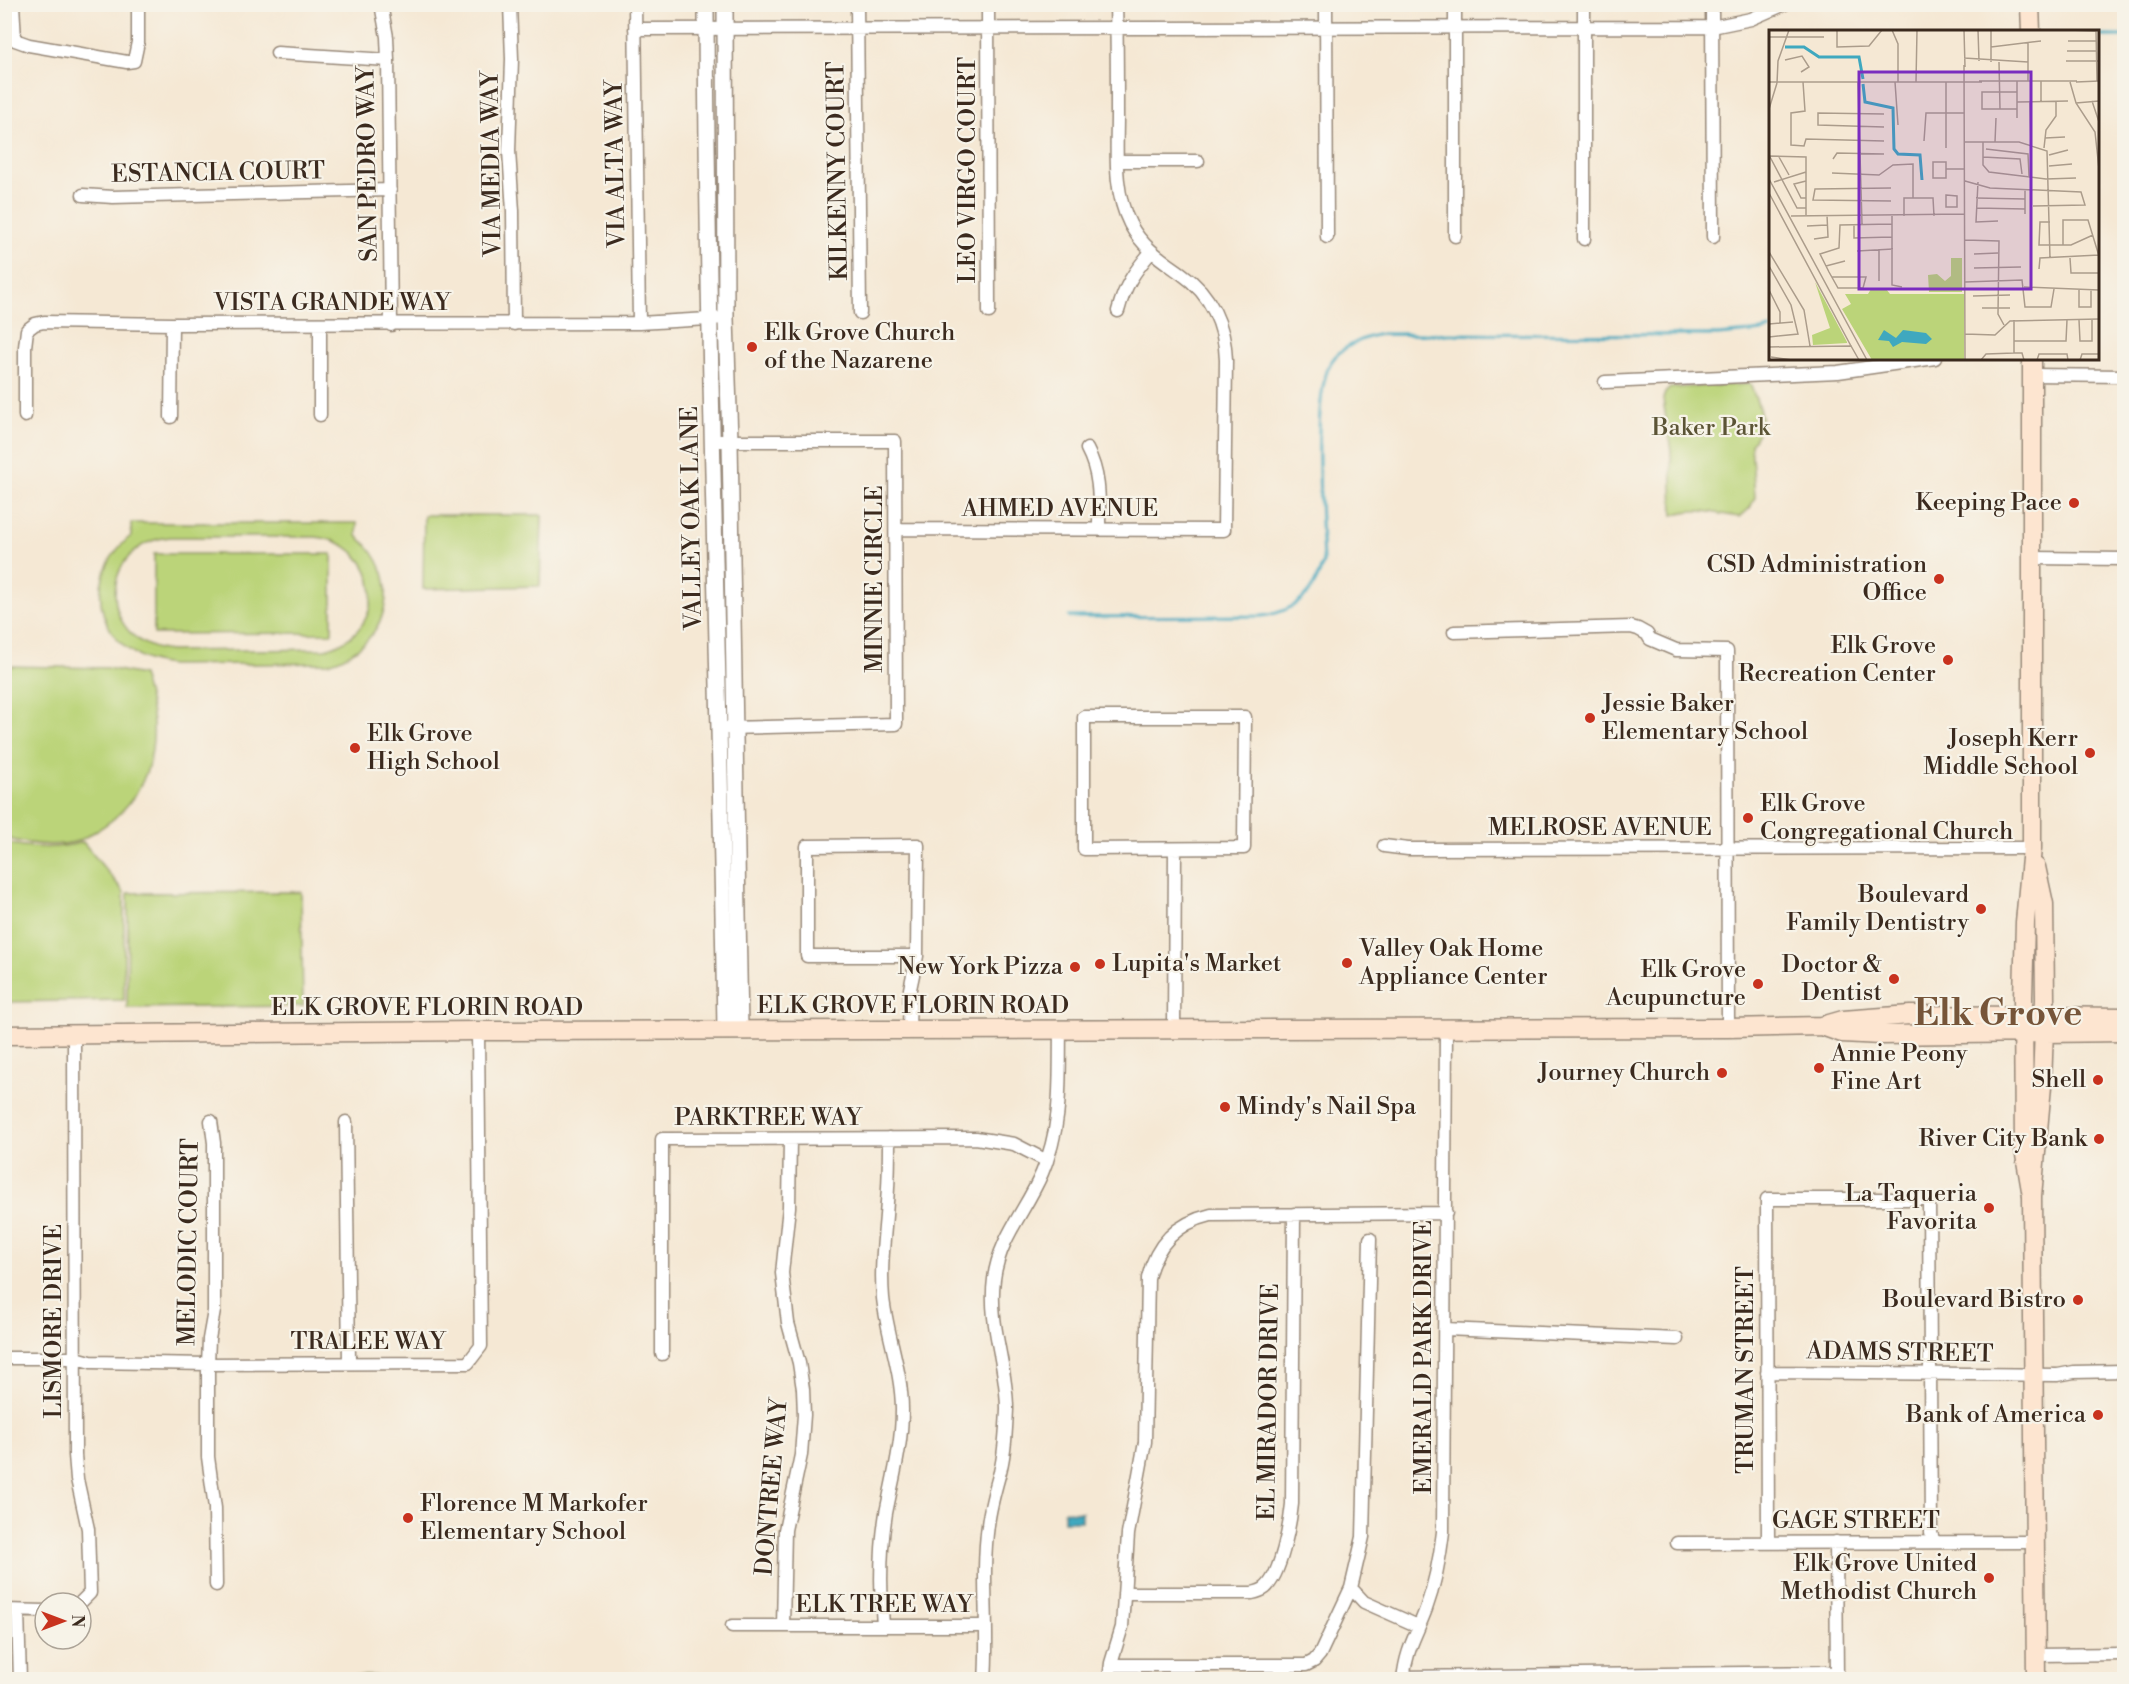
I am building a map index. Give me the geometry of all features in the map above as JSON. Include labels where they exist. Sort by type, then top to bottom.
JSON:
[{"type":"main road","points":[[2030,8],[2031,30]]},
{"type":"main road","points":[[2031,367],[2032,848],[2025,922],[2023,1024],[2024,1149],[2032,1196]]},
{"type":"main road","points":[[2032,848],[2044,904],[2041,1105],[2032,1196],[2036,1680]]},
{"type":"main road","name":"ELK GROVE FLORIN ROAD","points":[[4,1035],[1822,1026],[1842,1033],[1881,1035],[2124,1017]]},
{"type":"main road","name":"ELK GROVE FLORIN ROAD","points":[[2044,1024],[2124,1032]]},
{"type":"street","points":[[13,4],[15,40],[29,45],[127,62],[134,60],[137,52],[138,4]]},
{"type":"street","name":"SAN PEDRO WAY","points":[[381,4],[387,37],[388,60],[391,324]]},
{"type":"street","name":"VIA MEDIA WAY","points":[[510,4],[512,59],[509,152],[513,212],[514,324]]},
{"type":"street","name":"VIA ALTA WAY","points":[[635,4],[639,323]]},
{"type":"street","name":"VALLEY OAK LANE","points":[[706,4],[709,318],[727,728],[733,1030]]},
{"type":"street","name":"VALLEY OAK LANE","points":[[725,4],[726,318],[730,441],[727,728]]},
{"type":"street","name":"KILKENNY COURT","points":[[857,4],[860,313]]},
{"type":"street","name":"LEO VIRGO COURT","points":[[988,4],[989,312]]},
{"type":"street","points":[[1116,4],[1119,188],[1125,213],[1137,236],[1151,252],[1129,280],[1123,291],[1118,310]]},
{"type":"street","points":[[1326,4],[1327,237]]},
{"type":"street","points":[[1455,4],[1455,236]]},
{"type":"street","points":[[1584,4],[1584,239]]},
{"type":"street","points":[[1712,4],[1713,237]]},
{"type":"street","points":[[635,29],[1712,27],[1751,19],[1785,4]]},
{"type":"street","points":[[277,53],[388,60]]},
{"type":"street","points":[[1118,161],[1198,161]]},
{"type":"street","name":"ESTANCIA COURT","points":[[83,195],[113,197],[390,190]]},
{"type":"street","name":"AHMED AVENUE","points":[[896,529],[1224,530],[1226,360],[1224,335],[1202,291],[1183,274],[1151,252]]},
{"type":"street","name":"VISTA GRANDE WAY","points":[[25,416],[27,330],[35,324],[44,322],[514,324],[639,323],[726,318]]},
{"type":"street","points":[[171,417],[172,324]]},
{"type":"street","points":[[320,324],[320,415]]},
{"type":"street","points":[[1605,382],[1838,372],[1921,360]]},
{"type":"street","points":[[2031,367],[2124,376]]},
{"type":"street","name":"MINNIE CIRCLE","points":[[713,441],[895,441],[896,724],[727,728]]},
{"type":"street","points":[[1087,449],[1099,483],[1099,530]]},
{"type":"street","points":[[2032,558],[2124,559]]},
{"type":"street","points":[[1454,632],[1630,627],[1647,633],[1650,639],[1676,650],[1727,651],[1728,1028]]},
{"type":"street","points":[[1084,717],[1245,717],[1244,848],[1175,849],[1084,849],[1084,717]]},
{"type":"street","points":[[909,1030],[910,988],[917,956],[918,845],[807,846],[807,956],[917,956]]},
{"type":"street","name":"MELROSE AVENUE","points":[[1384,846],[1408,849],[2032,848]]},
{"type":"street","points":[[1174,1030],[1175,849]]},
{"type":"street","name":"EMERALD PARK DRIVE","points":[[1403,1678],[1409,1647],[1434,1585],[1443,1532],[1446,1029]]},
{"type":"street","points":[[985,1680],[988,1525],[1002,1460],[1006,1424],[1005,1380],[992,1313],[994,1279],[1007,1236],[1031,1195],[1047,1161],[1057,1126],[1060,1102],[1060,1030]]},
{"type":"street","name":"TRALEE WAY","points":[[4,1358],[76,1358],[91,1362],[208,1364],[468,1362],[481,1346],[478,1031]]},
{"type":"street","name":"LISMORE DRIVE","points":[[74,1034],[75,1467],[87,1516],[90,1591]]},
{"type":"street","name":"MELODIC COURT","points":[[211,1121],[214,1143],[214,1311],[209,1339],[208,1457],[215,1508],[216,1585]]},
{"type":"street","points":[[346,1122],[349,1362]]},
{"type":"street","points":[[883,1626],[882,1542],[898,1461],[902,1407],[900,1380],[883,1299],[881,1271],[887,1202],[889,1138]]},
{"type":"street","name":"PARKTREE WAY","points":[[662,1354],[662,1139],[990,1139],[1020,1146],[1047,1161]]},
{"type":"street","name":"DONTREE WAY","points":[[783,1626],[785,1530],[801,1455],[804,1415],[803,1389],[787,1315],[782,1274],[789,1207],[790,1139]]},
{"type":"street","name":"TRUMAN STREET","points":[[1768,1542],[1767,1199],[1929,1199],[1930,1374]]},
{"type":"street","points":[[1109,1680],[1111,1663],[1122,1627],[1128,1534],[1145,1442],[1148,1278],[1155,1256],[1169,1236],[1199,1218],[1223,1214],[1446,1213]]},
{"type":"street","name":"EL MIRADOR DRIVE","points":[[1124,1593],[1252,1593],[1266,1588],[1274,1574],[1288,1532],[1292,1504],[1294,1214]]},
{"type":"street","points":[[1111,1663],[1129,1665],[1310,1664],[1320,1654],[1351,1588],[1363,1537],[1370,1239]]},
{"type":"street","points":[[1445,1329],[1677,1339]]},
{"type":"street","name":"ADAMS STREET","points":[[1767,1372],[2033,1375],[2124,1371]]},
{"type":"street","points":[[1930,1374],[1931,1533],[1934,1542]]},
{"type":"street","points":[[1403,1678],[1824,1672],[1837,1677],[1836,1542]]},
{"type":"street","name":"GAGE STREET","points":[[1677,1543],[2036,1542]]},
{"type":"street","points":[[1351,1588],[1364,1602],[1418,1626]]},
{"type":"street","points":[[4,1611],[33,1611]]},
{"type":"street","points":[[18,1611],[20,1680]]},
{"type":"street","name":"ELK TREE WAY","points":[[732,1626],[985,1626]]},
{"type":"street","points":[[2036,1655],[2124,1654]]},
{"type":"green space","name":"Baker Park","points":[[1750,384],[1759,407],[1761,421],[1760,428],[1751,444],[1755,497],[1750,508],[1740,517],[1699,511],[1673,515],[1671,451],[1663,399],[1665,393],[1670,388]]},
{"type":"green space","points":[[424,515],[542,515],[540,586],[423,589]]},
{"type":"green space","points":[[131,523],[357,523],[357,536],[373,553],[382,571],[386,590],[384,609],[377,627],[365,642],[349,655],[328,663],[171,665],[147,660],[127,649],[113,633],[104,615],[101,595],[104,574],[114,554],[131,536]],"holes":[[[171,537],[315,537],[338,543],[356,555],[367,571],[371,589],[370,608],[362,625],[347,640],[325,649],[171,651],[147,645],[129,632],[119,614],[115,594],[119,574],[129,556],[146,543]]]},
{"type":"green space","points":[[154,554],[332,554],[332,633],[154,634]]},
{"type":"green space","points":[[5,666],[107,668],[142,675],[153,723],[151,754],[143,781],[128,805],[118,815],[78,841],[41,844],[5,838]]},
{"type":"green space","points":[[83,842],[124,892],[124,1000],[5,1002],[5,843],[44,847]]},
{"type":"green space","points":[[301,892],[303,1006],[127,1008],[128,893]]},
{"type":"green space","points":[[312,1675],[419,1677],[419,1679],[312,1680]]},
{"type":"water","points":[[1064,1511],[1082,1512],[1082,1521],[1064,1521]]},
{"type":"waterway","points":[[2099,36],[2124,36]]},
{"type":"waterway","points":[[1069,617],[1262,616],[1285,610],[1302,600],[1314,584],[1323,562],[1319,487],[1319,424],[1326,373],[1338,354],[1363,339],[1382,334],[1718,335],[1769,329]]},
{"type":"place","name":"Elk Grove Church of the Nazarene","points":[[752,347]]},
{"type":"place","name":"Keeping Pace","points":[[2074,503]]},
{"type":"place","name":"CSD Administration Office","points":[[1939,579]]},
{"type":"place","name":"Elk Grove Recreation Center","points":[[1948,660]]},
{"type":"place","name":"Jessie Baker Elementary School","points":[[1590,718]]},
{"type":"place","name":"Elk Grove High School","points":[[355,748]]},
{"type":"place","name":"Joseph Kerr Middle School","points":[[2090,753]]},
{"type":"place","name":"Elk Grove Congregational Church","points":[[1748,818]]},
{"type":"place","name":"Boulevard Family Dentistry","points":[[1981,909]]},
{"type":"place","name":"Valley Oak Home Appliance Center","points":[[1347,963]]},
{"type":"place","name":"Lupita's Market","points":[[1100,964]]},
{"type":"place","name":"New York Pizza","points":[[1075,967]]},
{"type":"place","name":"Doctor & Dentist","points":[[1894,979]]},
{"type":"place","name":"Elk Grove Acupuncture","points":[[1758,984]]},
{"type":"place","name":"Annie Peony Fine Art","points":[[1819,1068]]},
{"type":"place","name":"Journey Church","points":[[1722,1073]]},
{"type":"place","name":"Shell","points":[[2098,1080]]},
{"type":"place","name":"Mindy's Nail Spa","points":[[1225,1107]]},
{"type":"place","name":"River City Bank","points":[[2099,1139]]},
{"type":"place","name":"La Taqueria Favorita","points":[[1989,1208]]},
{"type":"place","name":"Boulevard Bistro","points":[[2078,1300]]},
{"type":"place","name":"Bank of America","points":[[2098,1415]]},
{"type":"place","name":"Florence M Markofer Elementary School","points":[[408,1518]]},
{"type":"place","name":"Elk Grove United Methodist Church","points":[[1989,1578]]},
{"type":"district","name":"Elk Grove","points":[[1998,1014]]}]
